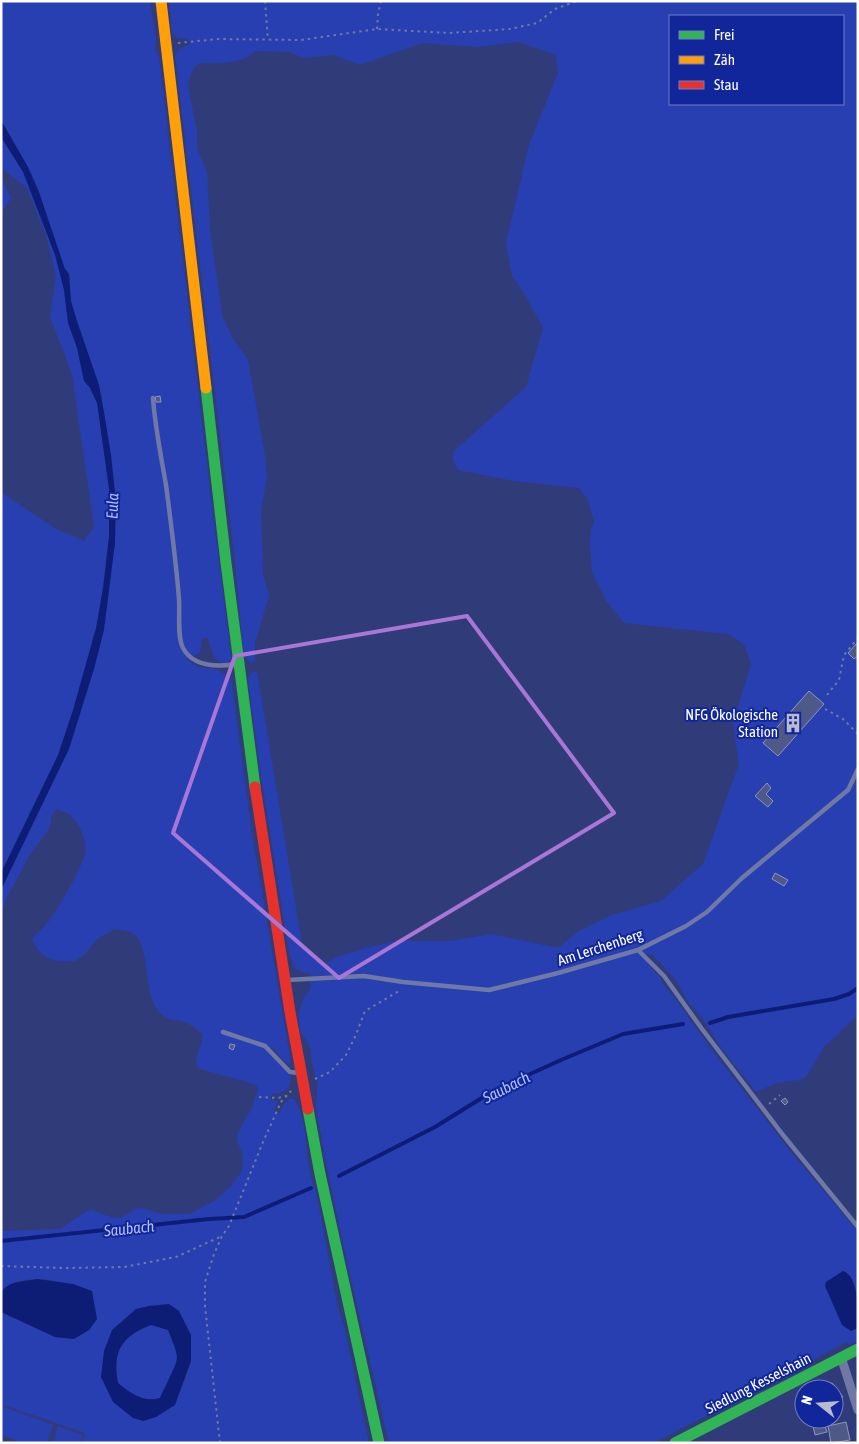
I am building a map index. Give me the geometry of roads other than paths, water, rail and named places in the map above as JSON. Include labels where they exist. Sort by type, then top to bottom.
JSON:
[{"type":"main road","points":[[161,1],[238,664],[260,826],[302,1079],[320,1174],[379,1443]]},
{"type":"main road","name":"Siedlung Kesselshain","points":[[675,1443],[691,1439],[858,1349]]},
{"type":"street","points":[[841,1357],[858,1410]]},
{"type":"lane","points":[[153,398],[176,571],[182,646],[191,659],[198,662],[219,666],[238,664]]},
{"type":"lane","name":"Am Lerchenberg","points":[[285,980],[364,976],[403,982],[489,990],[558,974],[638,950],[686,926],[707,912],[742,878],[848,790],[858,769]]},
{"type":"lane","points":[[638,950],[664,976],[763,1109],[858,1227]]},
{"type":"lane","points":[[223,1032],[261,1044],[272,1051],[290,1072],[302,1079]]},
{"type":"water","name":"Eula","points":[[1,120],[28,167],[39,192],[65,269],[69,274],[71,301],[99,385],[111,455],[116,501],[115,543],[104,630],[94,669],[69,749],[1,890],[1,873],[58,755],[96,628],[109,536],[109,489],[97,403],[90,388],[84,381],[77,348],[68,323],[64,290],[55,255],[23,172],[1,137]]},
{"type":"water","points":[[843,1271],[848,1274],[855,1287],[858,1328],[851,1331],[842,1325],[825,1286],[826,1282]]},
{"type":"water","points":[[38,1279],[73,1284],[92,1291],[97,1319],[89,1330],[74,1339],[55,1337],[1,1312],[1,1295],[6,1287],[16,1282]]},
{"type":"water","points":[[169,1304],[179,1311],[191,1335],[191,1361],[175,1405],[156,1417],[143,1421],[133,1418],[113,1402],[101,1377],[104,1351],[112,1330],[136,1309]],"holes":[[[151,1325],[168,1330],[176,1350],[177,1360],[160,1398],[143,1398],[118,1383],[118,1353],[126,1340],[141,1329]]]},
{"type":"waterway","name":"Saubach","points":[[710,1023],[728,1017],[834,999],[849,994],[858,988]]},
{"type":"waterway","name":"Saubach","points":[[339,1176],[435,1127],[493,1091],[561,1060],[623,1034],[683,1024]]},
{"type":"waterway","name":"Saubach","points":[[1,1241],[244,1217],[311,1188]]},
{"type":"place","name":"NFG Ökologische Station","points":[[793,723]]}]
